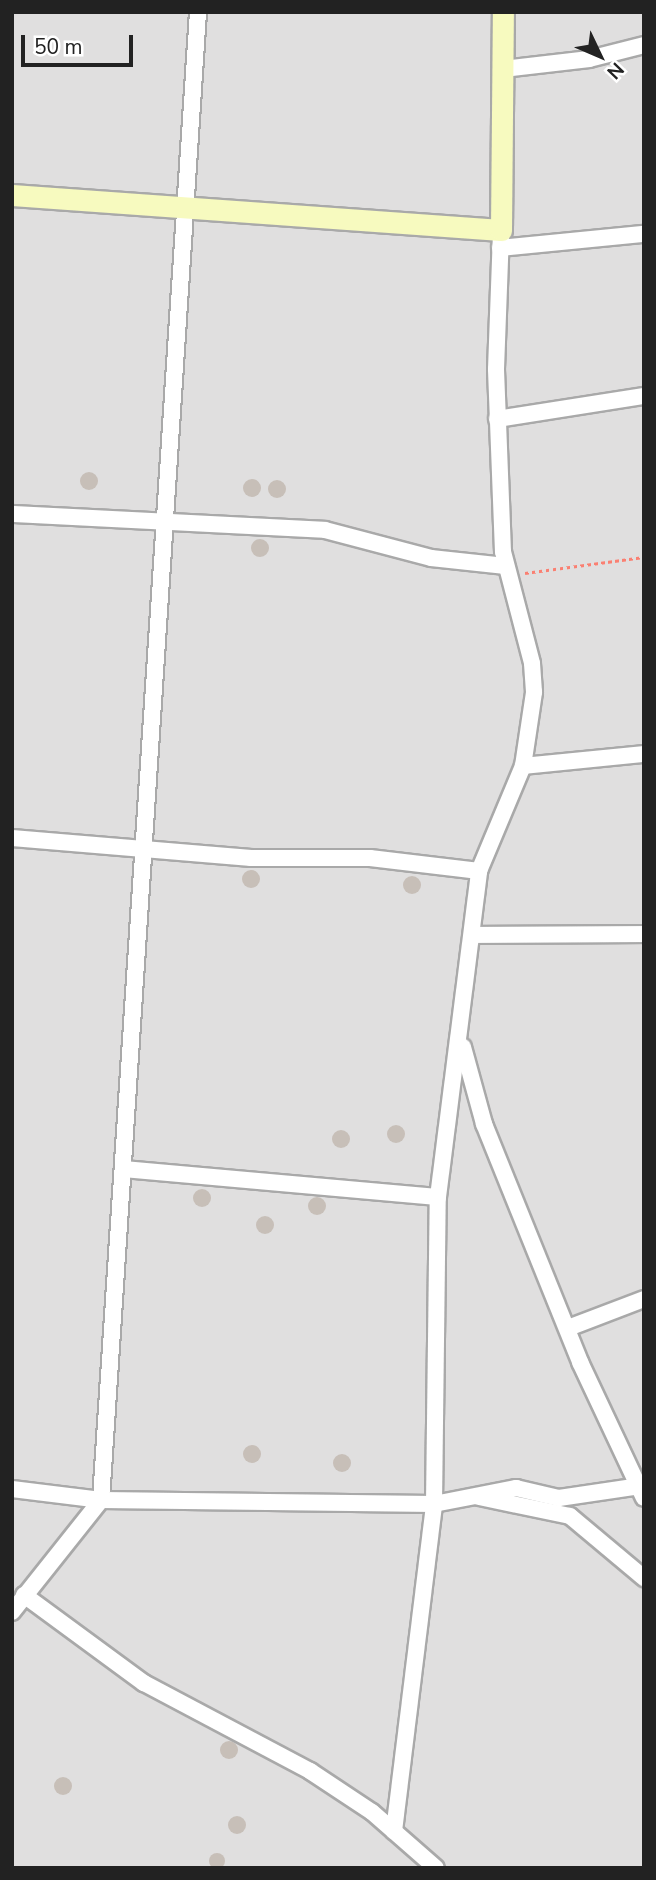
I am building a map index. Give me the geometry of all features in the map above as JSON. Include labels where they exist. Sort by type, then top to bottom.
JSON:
[{"type":"street","points":[[12,1612],[101,1500],[148,849],[166,522],[191,207],[198,12]]},
{"type":"street","points":[[394,1831],[434,1504],[438,1197],[461,1041],[480,871],[523,766],[533,663],[507,570],[497,419],[503,12]]},
{"type":"street","points":[[503,69],[589,60],[644,45]]},
{"type":"street","points":[[12,195],[191,207],[500,239],[644,234]]},
{"type":"street","points":[[497,419],[644,396]]},
{"type":"street","points":[[12,514],[325,530],[431,558],[507,570]]},
{"type":"street","points":[[523,766],[644,754]]},
{"type":"street","points":[[12,838],[251,858],[370,858],[480,871]]},
{"type":"street","points":[[472,935],[644,934]]},
{"type":"street","points":[[12,1489],[101,1500],[434,1504],[474,1496],[559,1504],[642,1492],[568,1328],[484,1124],[461,1041]]},
{"type":"street","points":[[124,1169],[438,1197]]},
{"type":"street","points":[[568,1328],[644,1299]]},
{"type":"street","points":[[559,1504],[644,1578]]},
{"type":"street","points":[[24,1595],[144,1683],[310,1771],[394,1831],[436,1868]]},
{"type":"path","points":[[507,570],[644,557]]},
{"type":"shaded area","points":[[12,12],[644,12],[644,1868],[12,1868]]},
{"type":"building","points":[[89,472],[95,475],[98,481],[95,487],[89,490],[83,487],[80,481],[83,475]]},
{"type":"building","points":[[252,479],[258,482],[261,488],[258,494],[252,497],[246,494],[243,488],[246,482]]},
{"type":"building","points":[[277,480],[283,483],[286,489],[283,495],[277,498],[271,495],[268,489],[271,483]]},
{"type":"building","points":[[260,539],[266,542],[269,548],[266,554],[260,557],[254,554],[251,548],[254,542]]},
{"type":"building","points":[[251,870],[257,873],[260,879],[257,885],[251,888],[245,885],[242,879],[245,873]]},
{"type":"building","points":[[412,876],[418,879],[421,885],[418,891],[412,894],[406,891],[403,885],[406,879]]},
{"type":"building","points":[[396,1125],[402,1128],[405,1134],[402,1140],[396,1143],[390,1140],[387,1134],[390,1128]]},
{"type":"building","points":[[341,1130],[347,1133],[350,1139],[347,1145],[341,1148],[335,1145],[332,1139],[335,1133]]},
{"type":"building","points":[[202,1189],[208,1192],[211,1198],[208,1204],[202,1207],[196,1204],[193,1198],[196,1192]]},
{"type":"building","points":[[317,1197],[323,1200],[326,1206],[323,1212],[317,1215],[311,1212],[308,1206],[311,1200]]},
{"type":"building","points":[[265,1216],[271,1219],[274,1225],[271,1231],[265,1234],[259,1231],[256,1225],[259,1219]]},
{"type":"building","points":[[252,1445],[258,1448],[261,1454],[258,1460],[252,1463],[246,1460],[243,1454],[246,1448]]},
{"type":"building","points":[[342,1454],[348,1457],[351,1463],[348,1469],[342,1472],[336,1469],[333,1463],[336,1457]]},
{"type":"building","points":[[229,1741],[235,1744],[238,1750],[235,1756],[229,1759],[223,1756],[220,1750],[223,1744]]},
{"type":"building","points":[[63,1777],[69,1780],[72,1786],[69,1792],[63,1795],[57,1792],[54,1786],[57,1780]]},
{"type":"building","points":[[237,1816],[243,1819],[246,1825],[243,1831],[237,1834],[231,1831],[228,1825],[231,1819]]},
{"type":"building","points":[[217,1853],[223,1855],[223,1867],[217,1869],[211,1867],[209,1861],[211,1855]]}]
